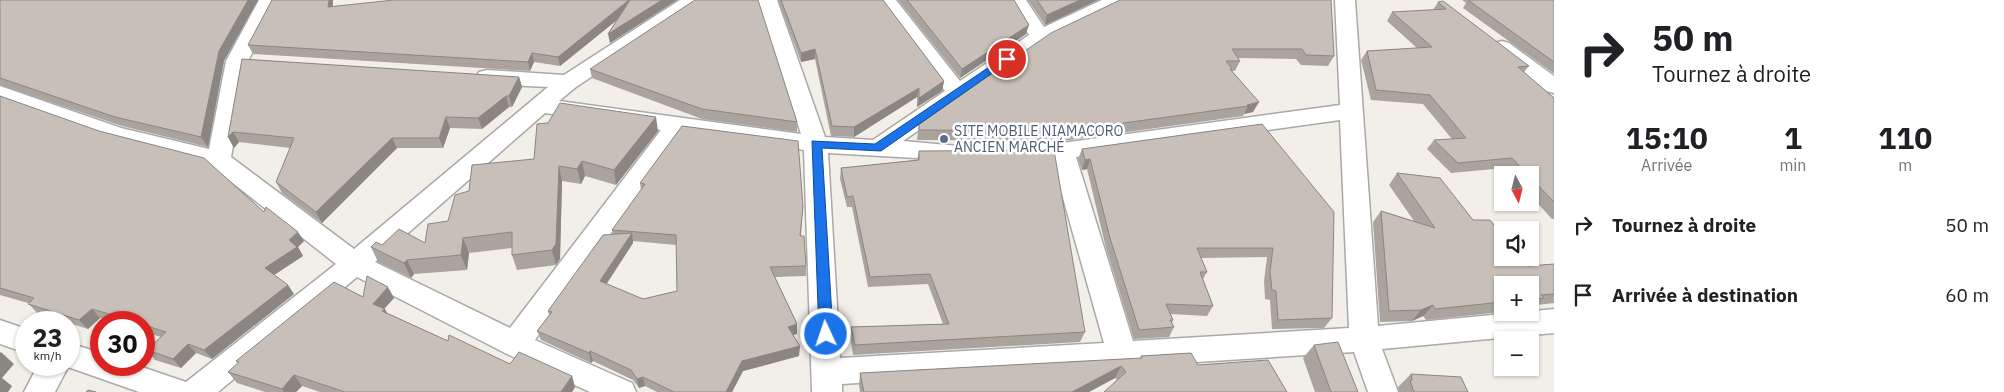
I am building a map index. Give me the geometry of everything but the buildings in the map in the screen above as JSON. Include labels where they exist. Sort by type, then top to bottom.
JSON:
[{"type":"street","points":[[219,160],[247,62],[269,0]]},
{"type":"street","points":[[196,392],[355,264],[568,82],[693,0]]},
{"type":"street","points":[[768,0],[816,144],[828,382],[1122,354],[1364,339],[1554,321]]},
{"type":"street","points":[[886,0],[958,93]]},
{"type":"street","points":[[1016,0],[1040,37]]},
{"type":"street","points":[[877,148],[1040,37],[1117,0]]},
{"type":"street","points":[[1345,0],[1364,339],[1383,392]]},
{"type":"street","points":[[1484,34],[1554,86]]},
{"type":"street","points":[[471,76],[568,82]]},
{"type":"street","points":[[0,93],[114,134],[219,160],[355,264],[515,344],[621,392]]},
{"type":"street","points":[[542,106],[816,144],[927,152],[975,152]]},
{"type":"street","points":[[1004,152],[1062,151],[1351,111]]},
{"type":"street","points":[[515,344],[678,124]]},
{"type":"street","points":[[1062,151],[1122,354]]},
{"type":"street","points":[[0,332],[15,337]]},
{"type":"street","points":[[80,359],[177,392]]},
{"type":"street","points":[[39,392],[48,376]]},
{"type":"place","name":"SITE MOBILE NIAMACORO ANCIEN MARCHÉ","points":[[944,139]]},
{"type":"route","points":[[826,334],[816,144],[877,148],[1007,59]]}]
